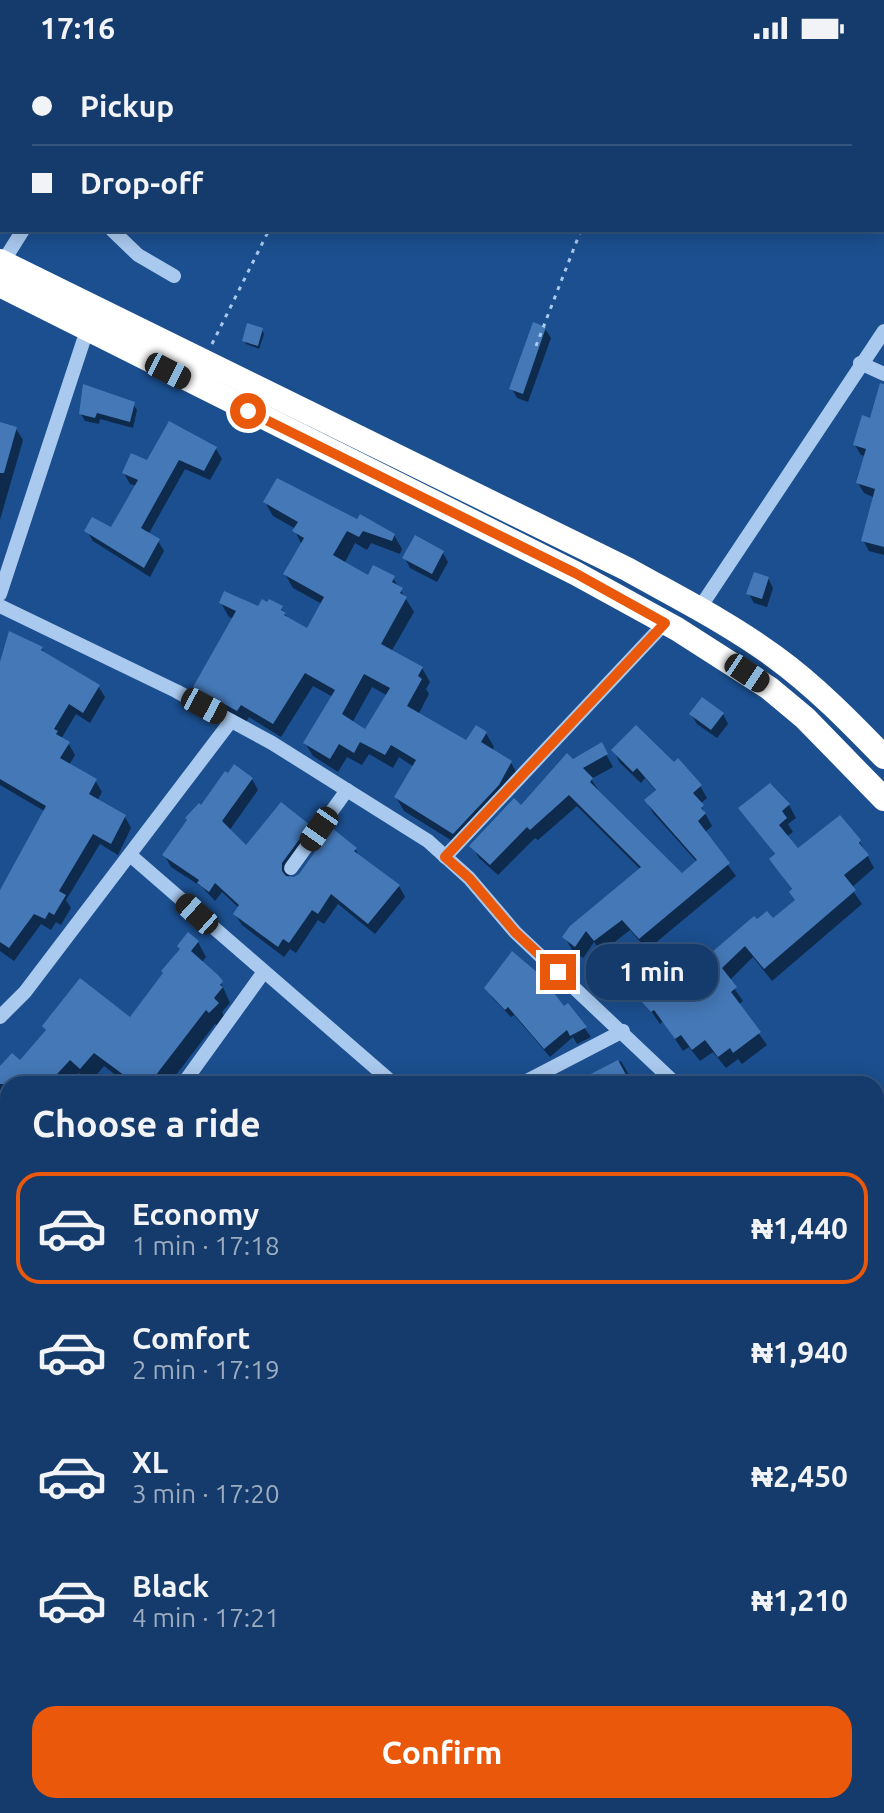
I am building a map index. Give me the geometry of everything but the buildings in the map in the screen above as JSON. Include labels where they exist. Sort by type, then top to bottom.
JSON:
[{"type":"highway","points":[[1,269],[87,330],[575,573],[725,658],[805,718],[884,799]]},
{"type":"highway","points":[[1,269],[203,361],[627,569],[777,658],[816,690],[884,757]]},
{"type":"street","points":[[1,269],[22,232]]},
{"type":"street","points":[[114,232],[138,255],[174,276]]},
{"type":"street","points":[[0,594],[87,330]]},
{"type":"street","points":[[699,609],[884,331]]},
{"type":"street","points":[[860,363],[884,374]]},
{"type":"street","points":[[0,606],[176,691],[272,743],[428,841],[469,878],[515,932],[668,1076]]},
{"type":"street","points":[[445,857],[665,623]]},
{"type":"street","points":[[0,1017],[25,992],[231,721]]},
{"type":"street","points":[[291,868],[347,790]]},
{"type":"street","points":[[130,855],[385,1076]]},
{"type":"street","points":[[189,1076],[263,973]]},
{"type":"street","points":[[536,1076],[623,1031]]},
{"type":"path","points":[[203,361],[268,232]]},
{"type":"path","points":[[536,346],[580,232]]},
{"type":"route","points":[[248,411],[575,573],[665,623],[445,857],[469,878],[515,932],[558,972]]}]
